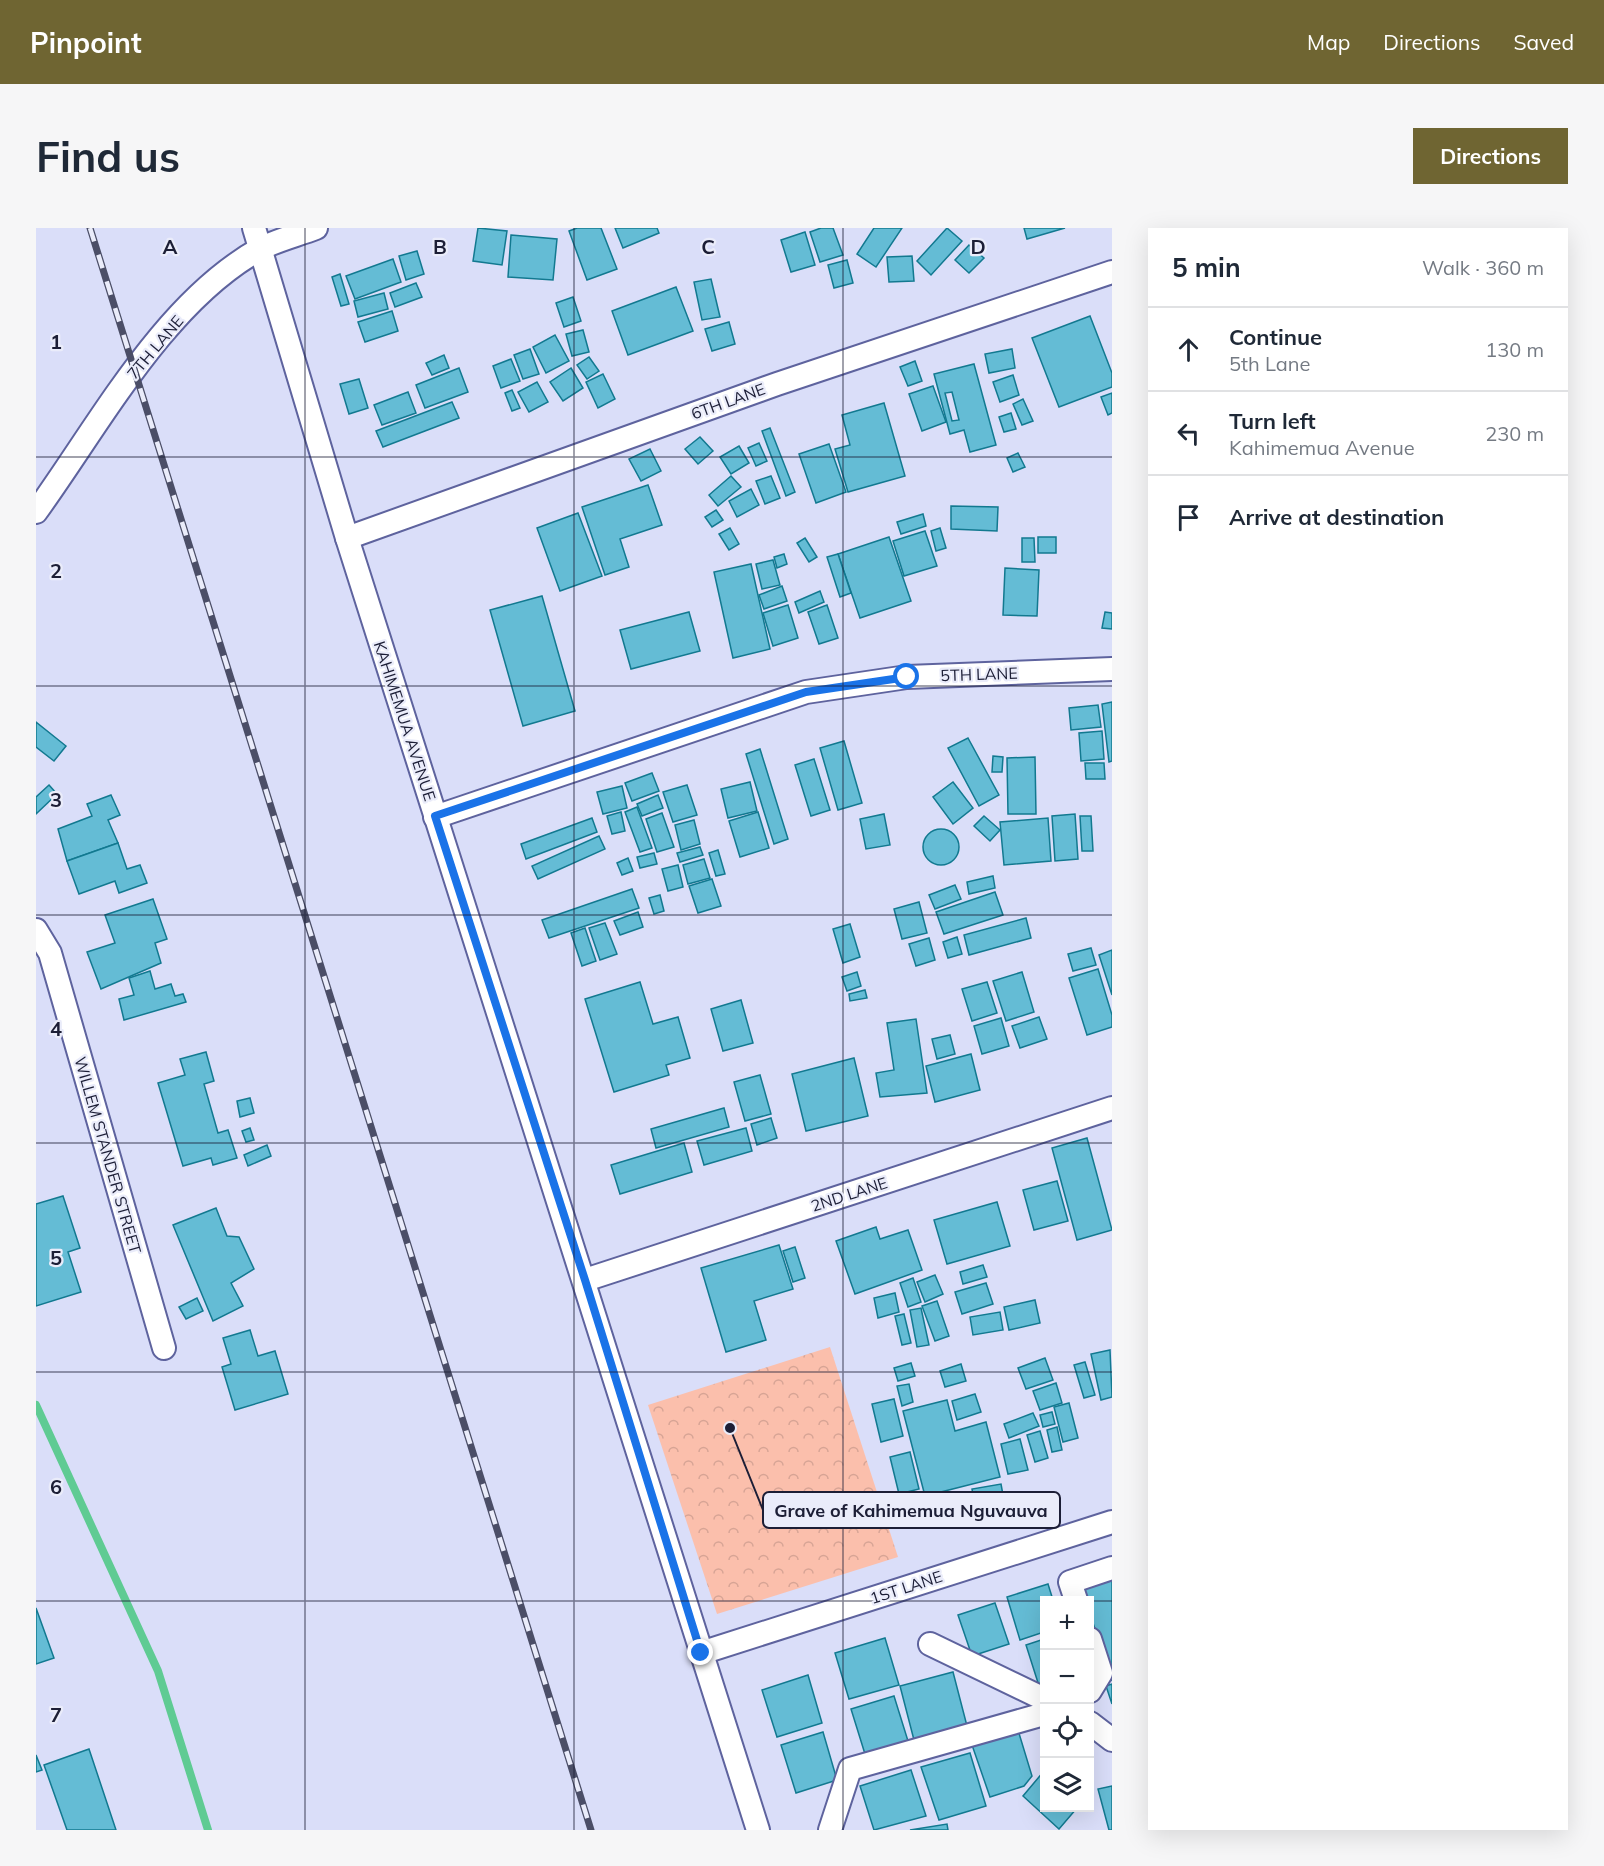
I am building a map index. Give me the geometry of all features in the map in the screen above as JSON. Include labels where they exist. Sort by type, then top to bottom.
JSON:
[{"type":"street","name":"7TH LANE","points":[[36,512],[134,369],[204,290],[257,239],[316,228]]},
{"type":"street","name":"KAHIMEMUA AVENUE","points":[[257,239],[347,538],[585,1280],[758,1830]]},
{"type":"street","name":"6TH LANE","points":[[347,538],[777,384],[1112,272]]},
{"type":"street","name":"5TH LANE","points":[[435,816],[806,692],[907,677],[1112,669]]},
{"type":"street","name":"WILLEM STANDER STREET","points":[[36,930],[50,953],[164,1348]]},
{"type":"street","name":"2ND LANE","points":[[585,1280],[1112,1108]]},
{"type":"street","name":"1ST LANE","points":[[701,1653],[1112,1522]]},
{"type":"street","points":[[1075,1596],[1070,1582],[1112,1568]]},
{"type":"street","points":[[930,1644],[1040,1697]]},
{"type":"street","points":[[1094,1653],[1101,1673],[1094,1684]]},
{"type":"street","points":[[830,1830],[850,1769],[1040,1715]]},
{"type":"street","points":[[1094,1727],[1112,1740]]},
{"type":"green space","points":[[830,1347],[898,1557],[717,1614],[648,1405]]},
{"type":"building","points":[[478,228],[507,231],[502,265],[473,261]]},
{"type":"building","points":[[577,228],[601,228],[617,269],[587,280],[569,231]]},
{"type":"building","points":[[615,228],[657,228],[659,233],[623,248]]},
{"type":"building","points":[[821,228],[833,228],[843,255],[820,262],[810,232]]},
{"type":"building","points":[[874,228],[902,228],[876,267],[857,254]]},
{"type":"building","points":[[947,228],[962,241],[931,275],[917,261]]},
{"type":"building","points":[[1024,228],[1065,228],[1027,239]]},
{"type":"building","points":[[805,232],[815,265],[791,272],[781,240]]},
{"type":"building","points":[[511,235],[557,239],[553,280],[508,277]]},
{"type":"building","points":[[969,245],[984,258],[969,273],[955,260]]},
{"type":"building","points":[[417,251],[424,274],[406,280],[399,256]]},
{"type":"building","points":[[912,256],[914,281],[889,282],[887,257]]},
{"type":"building","points":[[393,259],[401,282],[355,299],[346,276]]},
{"type":"building","points":[[847,260],[853,283],[834,288],[828,265]]},
{"type":"building","points":[[340,274],[349,304],[341,306],[332,277]]},
{"type":"building","points":[[711,279],[720,317],[702,320],[694,282]]},
{"type":"building","points":[[416,283],[422,297],[395,307],[390,293]]},
{"type":"building","points":[[676,287],[693,331],[628,355],[612,311]]},
{"type":"building","points":[[384,293],[388,309],[358,317],[354,301]]},
{"type":"building","points":[[573,297],[581,321],[564,327],[556,303]]},
{"type":"building","points":[[392,311],[398,331],[365,342],[358,322]]},
{"type":"building","points":[[1090,316],[1112,373],[1112,387],[1059,407],[1032,338]]},
{"type":"building","points":[[729,322],[735,344],[712,351],[705,329]]},
{"type":"building","points":[[583,330],[589,352],[572,356],[566,334]]},
{"type":"building","points":[[555,335],[569,361],[546,373],[533,347]]},
{"type":"building","points":[[530,349],[539,374],[523,379],[514,355]]},
{"type":"building","points":[[1012,349],[1015,368],[989,373],[985,354]]},
{"type":"building","points":[[444,355],[449,368],[432,375],[426,363]]},
{"type":"building","points":[[589,357],[599,371],[587,379],[577,365]]},
{"type":"building","points":[[511,359],[520,381],[501,388],[493,366]]},
{"type":"building","points":[[915,361],[922,381],[908,386],[900,367]]},
{"type":"building","points":[[974,364],[996,445],[970,452],[964,430],[950,434],[934,374]],"holes":[[[952,392],[959,420],[952,421],[945,393]]]},
{"type":"building","points":[[459,368],[468,392],[425,408],[416,385]]},
{"type":"building","points":[[571,368],[583,388],[563,401],[550,382]]},
{"type":"building","points":[[603,374],[615,399],[598,408],[586,382]]},
{"type":"building","points":[[1013,375],[1019,395],[1000,402],[993,382]]},
{"type":"building","points":[[359,379],[368,408],[349,414],[340,384]]},
{"type":"building","points":[[537,382],[548,402],[529,412],[518,392]]},
{"type":"building","points":[[933,386],[946,422],[922,431],[909,394]]},
{"type":"building","points":[[512,390],[520,408],[512,411],[505,393]]},
{"type":"building","points":[[408,392],[416,413],[382,425],[374,405]]},
{"type":"building","points":[[1112,393],[1112,413],[1108,415],[1101,397]]},
{"type":"building","points":[[1023,399],[1033,421],[1022,425],[1013,404]]},
{"type":"building","points":[[452,402],[459,418],[383,447],[376,431]]},
{"type":"building","points":[[884,403],[905,476],[848,492],[835,449],[850,445],[842,415]]},
{"type":"building","points":[[1011,413],[1016,429],[1004,432],[999,417]]},
{"type":"building","points":[[770,428],[795,492],[786,496],[762,431]]},
{"type":"building","points":[[700,437],[713,451],[698,464],[685,449]]},
{"type":"building","points":[[759,443],[767,461],[756,466],[748,448]]},
{"type":"building","points":[[829,444],[846,492],[816,503],[799,454]]},
{"type":"building","points":[[739,446],[749,463],[731,474],[720,457]]},
{"type":"building","points":[[650,449],[661,471],[641,481],[629,459]]},
{"type":"building","points":[[1018,453],[1025,467],[1013,472],[1007,458]]},
{"type":"building","points":[[731,476],[741,487],[718,506],[709,495]]},
{"type":"building","points":[[771,476],[780,498],[765,504],[756,481]]},
{"type":"building","points":[[648,485],[662,525],[620,539],[629,567],[605,575],[582,507]]},
{"type":"building","points":[[751,489],[759,505],[737,517],[729,501]]},
{"type":"building","points":[[951,506],[998,507],[997,531],[951,529]]},
{"type":"building","points":[[716,510],[723,520],[712,527],[705,517]]},
{"type":"building","points":[[578,513],[602,576],[560,591],[537,528]]},
{"type":"building","points":[[923,514],[926,526],[901,534],[897,522]]},
{"type":"building","points":[[730,528],[739,544],[729,550],[719,534]]},
{"type":"building","points":[[940,528],[946,548],[936,551],[931,531]]},
{"type":"building","points":[[925,531],[937,566],[904,576],[893,541]]},
{"type":"building","points":[[889,537],[911,601],[860,618],[838,554]]},
{"type":"building","points":[[1038,537],[1056,537],[1056,553],[1038,553]]},
{"type":"building","points":[[805,538],[817,557],[809,562],[797,543]]},
{"type":"building","points":[[1022,538],[1034,538],[1035,562],[1022,562]]},
{"type":"building","points":[[784,554],[787,564],[777,568],[774,557]]},
{"type":"building","points":[[838,554],[851,593],[840,597],[827,557]]},
{"type":"building","points":[[773,560],[780,585],[762,589],[756,564]]},
{"type":"building","points":[[751,564],[770,649],[733,658],[714,572]]},
{"type":"building","points":[[1005,568],[1039,570],[1037,616],[1003,615]]},
{"type":"building","points":[[782,586],[787,601],[764,609],[759,595]]},
{"type":"building","points":[[820,591],[824,602],[799,613],[795,602]]},
{"type":"building","points":[[542,596],[575,711],[523,726],[490,610]]},
{"type":"building","points":[[788,605],[798,638],[773,646],[763,613]]},
{"type":"building","points":[[827,605],[838,638],[819,644],[808,612]]},
{"type":"building","points":[[689,612],[700,651],[631,669],[620,630]]},
{"type":"building","points":[[1105,612],[1112,613],[1112,629],[1102,628]]},
{"type":"building","points":[[1112,702],[1112,761],[1109,762],[1102,704]]},
{"type":"building","points":[[1098,705],[1101,727],[1071,730],[1069,708]]},
{"type":"building","points":[[36,722],[66,746],[54,761],[36,747]]},
{"type":"building","points":[[1102,731],[1104,759],[1081,761],[1079,733]]},
{"type":"building","points":[[968,738],[999,795],[979,806],[948,748]]},
{"type":"building","points":[[844,741],[862,803],[838,810],[820,748]]},
{"type":"building","points":[[760,749],[788,839],[774,844],[746,754]]},
{"type":"building","points":[[993,756],[1003,757],[1002,772],[992,772]]},
{"type":"building","points":[[1035,757],[1036,814],[1008,814],[1007,758]]},
{"type":"building","points":[[814,759],[830,810],[811,816],[795,765]]},
{"type":"building","points":[[1085,763],[1104,763],[1105,779],[1086,779]]},
{"type":"building","points":[[652,773],[659,791],[632,801],[625,783]]},
{"type":"building","points":[[750,782],[757,811],[728,818],[721,789]]},
{"type":"building","points":[[953,782],[973,808],[953,824],[933,797]]},
{"type":"building","points":[[49,785],[57,794],[36,814],[36,797]]},
{"type":"building","points":[[687,785],[697,815],[673,822],[663,792]]},
{"type":"building","points":[[622,786],[627,808],[603,814],[597,792]]},
{"type":"building","points":[[111,795],[120,815],[108,820],[118,843],[67,861],[58,829],[92,816],[87,804]]},
{"type":"building","points":[[658,795],[663,808],[642,816],[637,804]]},
{"type":"building","points":[[637,807],[652,848],[640,852],[625,812]]},
{"type":"building","points":[[621,812],[625,831],[612,834],[607,816]]},
{"type":"building","points":[[758,812],[769,848],[740,857],[729,821]]},
{"type":"building","points":[[662,813],[674,847],[657,852],[646,819]]},
{"type":"building","points":[[884,814],[890,845],[866,849],[860,819]]},
{"type":"building","points":[[1075,814],[1078,859],[1055,861],[1052,816]]},
{"type":"building","points":[[984,816],[1000,830],[990,841],[974,826]]},
{"type":"building","points":[[1080,816],[1091,816],[1093,851],[1082,851]]},
{"type":"building","points":[[592,818],[597,832],[526,859],[521,844]]},
{"type":"building","points":[[1048,818],[1051,861],[1004,865],[1000,822]]},
{"type":"building","points":[[694,820],[700,844],[681,850],[675,825]]},
{"type":"building","points":[[941,829],[954,834],[959,847],[954,860],[941,865],[928,860],[923,847],[928,834]]},
{"type":"building","points":[[599,836],[605,849],[538,879],[532,866]]},
{"type":"building","points":[[118,843],[127,869],[140,865],[147,883],[119,893],[115,881],[79,894],[67,861]]},
{"type":"building","points":[[700,847],[703,855],[680,862],[677,853]]},
{"type":"building","points":[[718,850],[725,874],[716,876],[709,853]]},
{"type":"building","points":[[654,853],[657,864],[640,868],[637,857]]},
{"type":"building","points":[[628,858],[633,871],[622,875],[617,863]]},
{"type":"building","points":[[704,859],[710,878],[688,884],[683,865]]},
{"type":"building","points":[[678,865],[683,887],[668,891],[662,869]]},
{"type":"building","points":[[993,876],[995,888],[969,894],[967,882]]},
{"type":"building","points":[[712,879],[721,906],[698,913],[689,886]]},
{"type":"building","points":[[955,885],[961,899],[935,909],[929,895]]},
{"type":"building","points":[[632,889],[639,908],[549,938],[542,920]]},
{"type":"building","points":[[995,892],[1003,915],[944,934],[936,912]]},
{"type":"building","points":[[660,895],[664,911],[654,914],[649,898]]},
{"type":"building","points":[[153,899],[167,939],[155,943],[161,963],[101,989],[87,952],[115,943],[105,915]]},
{"type":"building","points":[[919,902],[927,933],[902,939],[894,909]]},
{"type":"building","points":[[638,912],[643,927],[620,935],[614,921]]},
{"type":"building","points":[[1026,918],[1031,938],[969,955],[964,935]]},
{"type":"building","points":[[605,923],[617,954],[600,960],[589,928]]},
{"type":"building","points":[[850,924],[860,957],[843,963],[833,929]]},
{"type":"building","points":[[585,928],[596,961],[582,966],[571,933]]},
{"type":"building","points":[[957,937],[962,954],[948,958],[943,942]]},
{"type":"building","points":[[929,938],[935,960],[916,966],[909,944]]},
{"type":"building","points":[[1091,948],[1096,965],[1073,971],[1068,954]]},
{"type":"building","points":[[1112,950],[1112,995],[1099,955]]},
{"type":"building","points":[[1098,969],[1112,1015],[1112,1027],[1087,1035],[1069,978]]},
{"type":"building","points":[[150,971],[155,989],[171,984],[175,996],[183,994],[186,1002],[124,1020],[119,999],[134,995],[129,978]]},
{"type":"building","points":[[857,972],[861,986],[847,991],[842,977]]},
{"type":"building","points":[[1022,972],[1034,1012],[1006,1021],[993,981]]},
{"type":"building","points":[[640,982],[653,1024],[678,1017],[690,1058],[666,1065],[669,1075],[614,1092],[585,999]]},
{"type":"building","points":[[987,982],[997,1013],[972,1021],[962,989]]},
{"type":"building","points":[[865,990],[867,998],[850,1001],[849,994]]},
{"type":"building","points":[[741,1000],[753,1043],[723,1051],[711,1009]]},
{"type":"building","points":[[1039,1017],[1047,1039],[1020,1048],[1012,1026]]},
{"type":"building","points":[[1001,1018],[1009,1046],[982,1054],[974,1026]]},
{"type":"building","points":[[916,1019],[927,1093],[880,1097],[876,1073],[894,1070],[887,1023]]},
{"type":"building","points":[[950,1035],[955,1054],[937,1059],[932,1039]]},
{"type":"building","points":[[206,1052],[214,1081],[204,1084],[218,1133],[228,1130],[237,1158],[213,1165],[211,1158],[183,1166],[158,1083],[185,1075],[180,1059]]},
{"type":"building","points":[[971,1054],[980,1090],[935,1102],[926,1066]]},
{"type":"building","points":[[854,1058],[868,1116],[806,1131],[792,1074]]},
{"type":"building","points":[[760,1075],[771,1114],[745,1121],[734,1082]]},
{"type":"building","points":[[250,1098],[254,1113],[240,1117],[237,1101]]},
{"type":"building","points":[[724,1108],[729,1127],[656,1148],[651,1129]]},
{"type":"building","points":[[771,1118],[777,1138],[757,1145],[751,1124]]},
{"type":"building","points":[[250,1128],[254,1140],[246,1142],[242,1131]]},
{"type":"building","points":[[746,1128],[752,1151],[704,1165],[697,1141]]},
{"type":"building","points":[[1087,1138],[1112,1230],[1077,1240],[1052,1148]]},
{"type":"building","points":[[684,1143],[692,1172],[620,1194],[611,1165]]},
{"type":"building","points":[[267,1145],[271,1156],[248,1166],[244,1155]]},
{"type":"building","points":[[1057,1181],[1068,1221],[1034,1230],[1023,1190]]},
{"type":"building","points":[[63,1196],[80,1248],[68,1252],[81,1292],[36,1306],[36,1204]]},
{"type":"building","points":[[997,1202],[1010,1246],[947,1264],[934,1220]]},
{"type":"building","points":[[216,1208],[227,1236],[239,1237],[254,1269],[231,1283],[243,1306],[213,1321],[173,1225]]},
{"type":"building","points":[[876,1227],[880,1239],[908,1230],[922,1270],[855,1294],[836,1241]]},
{"type":"building","points":[[779,1245],[793,1289],[754,1301],[766,1340],[726,1352],[701,1268]]},
{"type":"building","points":[[795,1247],[805,1278],[793,1282],[783,1251]]},
{"type":"building","points":[[983,1265],[987,1277],[963,1284],[960,1272]]},
{"type":"building","points":[[935,1275],[943,1294],[925,1302],[917,1282]]},
{"type":"building","points":[[913,1278],[921,1302],[908,1307],[900,1283]]},
{"type":"building","points":[[986,1283],[993,1304],[962,1314],[955,1292]]},
{"type":"building","points":[[895,1293],[899,1312],[878,1318],[874,1298]]},
{"type":"building","points":[[197,1298],[203,1311],[186,1319],[179,1307]]},
{"type":"building","points":[[1035,1300],[1040,1323],[1009,1330],[1004,1307]]},
{"type":"building","points":[[937,1301],[949,1336],[935,1341],[922,1306]]},
{"type":"building","points":[[921,1308],[929,1345],[917,1347],[910,1310]]},
{"type":"building","points":[[1000,1312],[1003,1330],[973,1335],[970,1317]]},
{"type":"building","points":[[904,1314],[911,1343],[902,1345],[895,1316]]},
{"type":"building","points":[[250,1330],[258,1356],[275,1351],[288,1394],[235,1410],[222,1367],[231,1364],[223,1338]]},
{"type":"building","points":[[1110,1350],[1112,1397],[1101,1400],[1091,1354]]},
{"type":"building","points":[[1045,1358],[1053,1380],[1026,1389],[1018,1368]]},
{"type":"building","points":[[1085,1362],[1095,1395],[1084,1398],[1074,1365]]},
{"type":"building","points":[[911,1363],[915,1376],[898,1381],[894,1368]]},
{"type":"building","points":[[961,1364],[966,1381],[945,1387],[940,1371]]},
{"type":"building","points":[[1056,1383],[1062,1403],[1040,1410],[1033,1391]]},
{"type":"building","points":[[909,1384],[913,1402],[902,1406],[897,1386]]},
{"type":"building","points":[[975,1394],[981,1412],[957,1420],[952,1401]]},
{"type":"building","points":[[894,1399],[903,1436],[881,1442],[872,1404]]},
{"type":"building","points":[[947,1400],[955,1431],[986,1422],[1000,1477],[925,1496],[903,1411]]},
{"type":"building","points":[[1069,1403],[1078,1438],[1063,1442],[1054,1407]]},
{"type":"building","points":[[1052,1412],[1055,1424],[1043,1427],[1040,1415]]},
{"type":"building","points":[[1033,1413],[1039,1426],[1009,1438],[1004,1424]]},
{"type":"building","points":[[1057,1427],[1062,1450],[1052,1452],[1047,1430]]},
{"type":"building","points":[[1040,1431],[1048,1458],[1035,1462],[1027,1435]]},
{"type":"building","points":[[1020,1439],[1028,1470],[1008,1474],[1001,1444]]},
{"type":"building","points":[[910,1452],[919,1489],[899,1494],[890,1457]]},
{"type":"building","points":[[1001,1484],[1005,1506],[976,1511],[972,1489]]},
{"type":"building","points":[[1112,1578],[1112,1681],[1094,1626],[1094,1596],[1084,1596],[1081,1589]]},
{"type":"building","points":[[1048,1584],[1052,1596],[1040,1596],[1040,1633],[1020,1640],[1007,1597]]},
{"type":"building","points":[[995,1603],[1009,1644],[972,1656],[958,1615]]},
{"type":"building","points":[[36,1608],[54,1658],[36,1664]]},
{"type":"building","points":[[885,1638],[899,1685],[849,1699],[835,1653]]},
{"type":"building","points":[[1040,1640],[1040,1689],[1026,1645]]},
{"type":"building","points":[[953,1672],[967,1726],[914,1740],[900,1686]]},
{"type":"building","points":[[808,1675],[822,1723],[777,1737],[762,1690]]},
{"type":"building","points":[[1112,1684],[1112,1704],[1106,1686]]},
{"type":"building","points":[[894,1696],[908,1741],[865,1754],[851,1709]]},
{"type":"building","points":[[1018,1730],[1032,1776],[1024,1786],[990,1797],[972,1745]]},
{"type":"building","points":[[823,1732],[837,1780],[796,1793],[781,1745]]},
{"type":"building","points":[[89,1749],[116,1830],[67,1830],[44,1765]]},
{"type":"building","points":[[970,1753],[986,1806],[939,1820],[921,1767]]},
{"type":"building","points":[[36,1755],[42,1770],[36,1772]]},
{"type":"building","points":[[911,1770],[926,1816],[874,1830],[860,1786]]},
{"type":"building","points":[[1040,1776],[1040,1812],[1023,1796]]},
{"type":"building","points":[[1112,1786],[1112,1830],[1109,1830],[1098,1789]]},
{"type":"building","points":[[1040,1812],[1074,1812],[1059,1829]]},
{"type":"building","points":[[947,1824],[948,1830],[910,1830]]},
{"type":"waterway","points":[[36,1405],[158,1671],[208,1830]]},
{"type":"railway","points":[[90,228],[591,1830]]},
{"type":"place","name":"Grave of Kahimemua Nguvauva","points":[[730,1428]]},
{"type":"route","points":[[701,1653],[585,1280],[435,816],[806,692],[907,677]]}]
